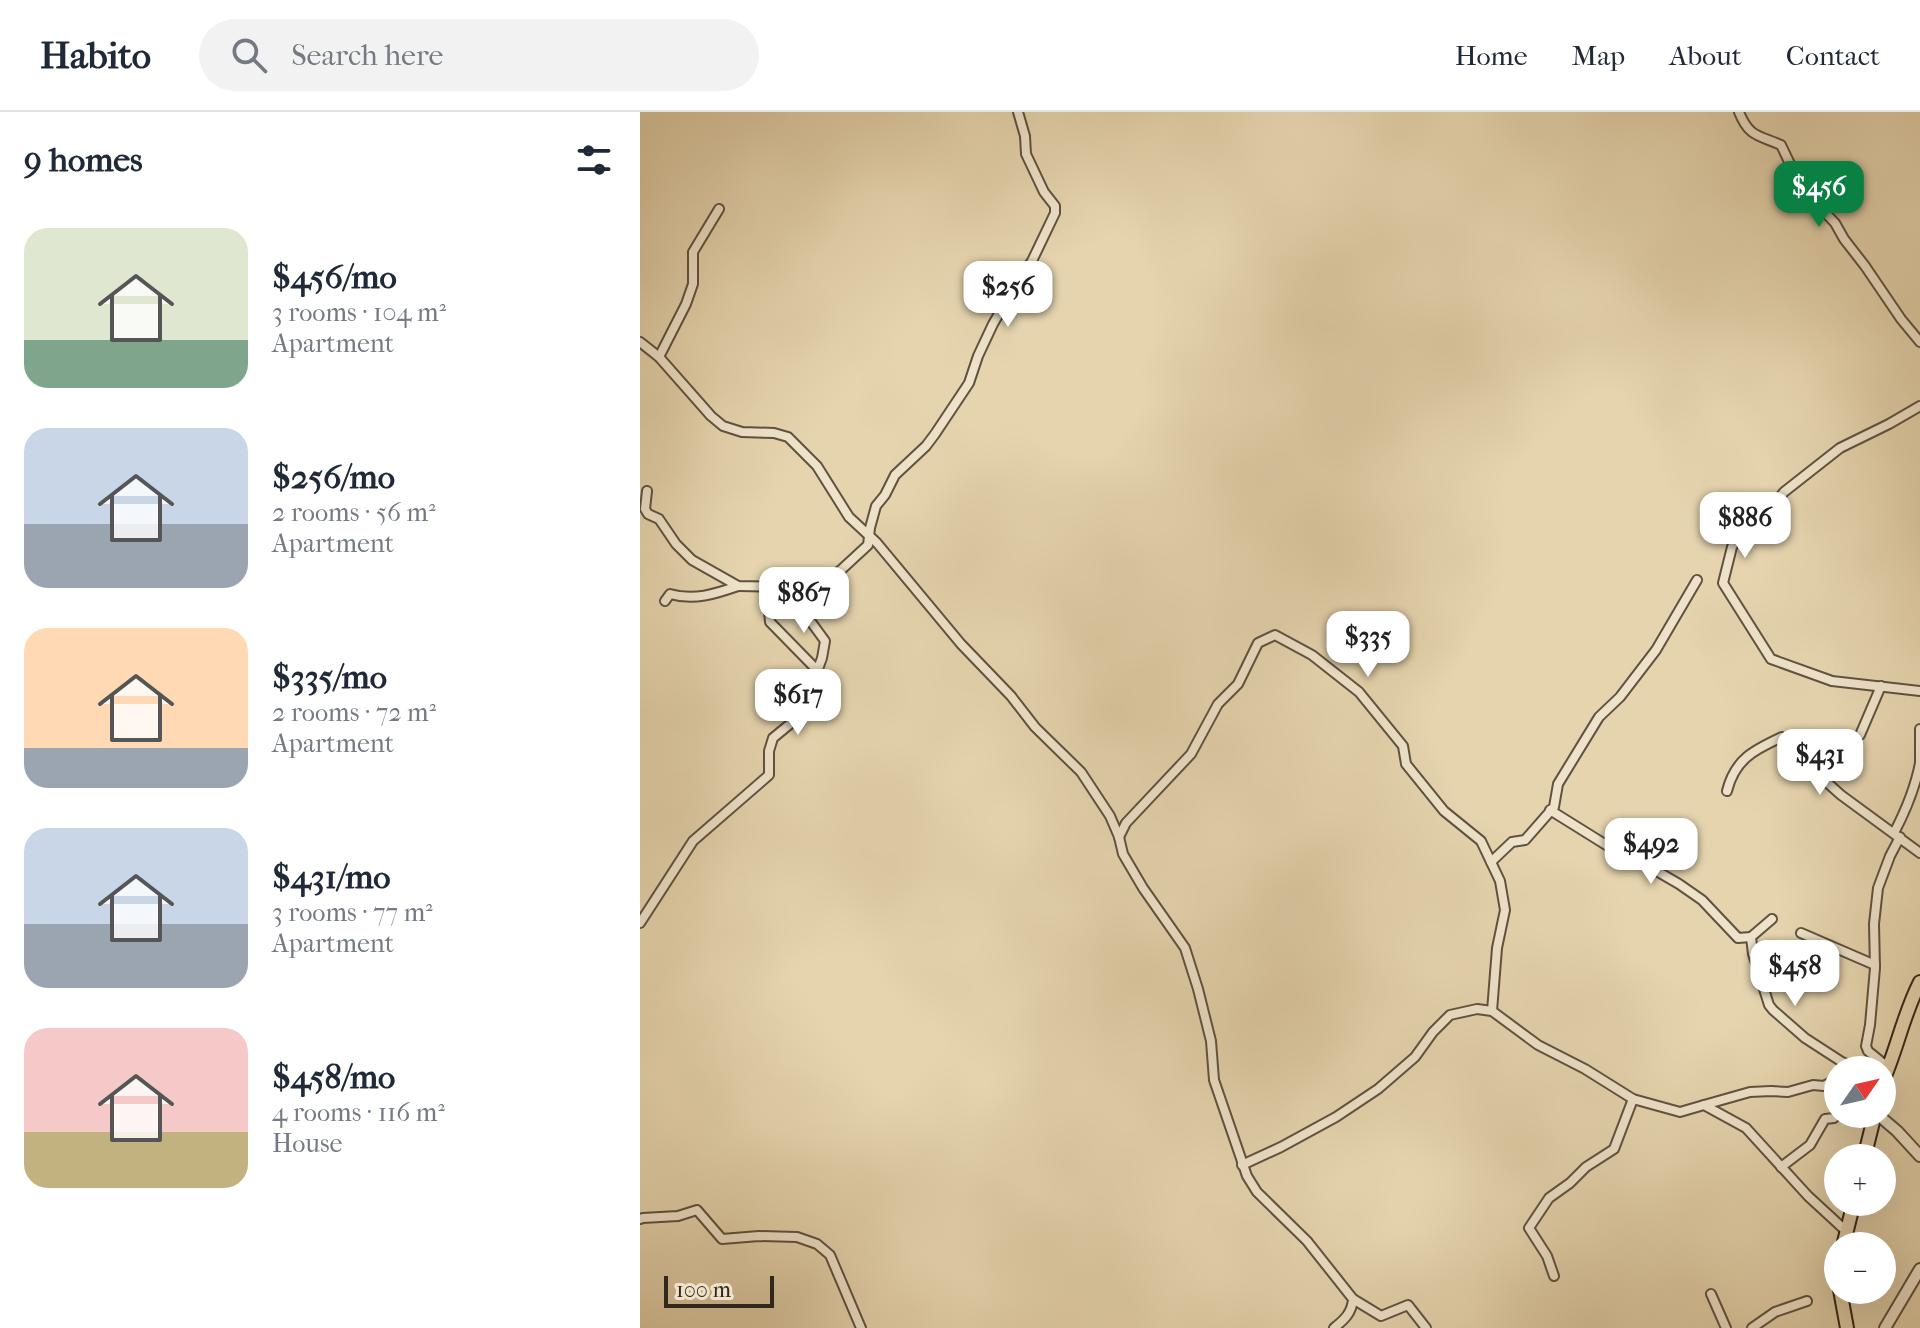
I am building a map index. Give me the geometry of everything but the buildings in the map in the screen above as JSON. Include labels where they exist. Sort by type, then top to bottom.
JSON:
[{"type":"highway","points":[[1893,1056],[1920,982]]},
{"type":"highway","points":[[1846,1231],[1850,1216]]},
{"type":"highway","points":[[1839,1304],[1840,1328]]},
{"type":"highway","points":[[1842,1304],[1847,1328]]},
{"type":"street","points":[[640,923],[693,841],[769,775],[769,751],[773,738],[801,715],[822,658],[825,641],[802,606],[805,596],[868,545],[876,506],[895,475],[926,446],[969,383],[993,324],[1032,261],[1055,213],[1055,206],[1044,192],[1026,154],[1018,112]]},
{"type":"street","points":[[1739,112],[1749,131],[1781,145],[1801,187],[1835,223],[1920,342]]},
{"type":"street","points":[[659,357],[693,284],[693,252],[719,209]]},
{"type":"street","points":[[640,342],[659,357],[723,426],[742,432],[774,433],[788,437],[817,466],[849,517],[869,535],[1035,727],[1081,772],[1110,816],[1123,854],[1143,888],[1185,948],[1211,1041],[1214,1080],[1242,1165],[1257,1192],[1307,1241],[1353,1299],[1381,1316],[1408,1305],[1426,1328]]},
{"type":"street","points":[[1920,406],[1840,448],[1784,492],[1758,525],[1752,524],[1740,533],[1732,547],[1723,583],[1771,659],[1832,681],[1920,691]]},
{"type":"street","points":[[647,491],[645,509],[659,519],[676,544],[692,560],[738,586]]},
{"type":"street","points":[[1491,862],[1512,842],[1525,840],[1554,807],[1558,784],[1599,717],[1620,697],[1656,650],[1697,580]]},
{"type":"street","points":[[665,601],[670,594],[683,598],[704,597],[738,586],[781,587],[809,592]]},
{"type":"street","points":[[769,611],[770,622],[817,670]]},
{"type":"street","points":[[1119,837],[1126,823],[1191,754],[1218,704],[1238,684],[1258,643],[1275,635],[1312,655],[1359,692],[1403,746],[1406,764],[1444,811],[1481,841],[1500,881],[1505,910],[1497,948],[1492,1011]]},
{"type":"street","points":[[1860,735],[1881,686]]},
{"type":"street","points":[[1874,1056],[1866,1046],[1875,965],[1874,924],[1878,888],[1916,782],[1920,762],[1920,729]]},
{"type":"street","points":[[1727,791],[1731,775],[1752,751],[1782,737],[1841,795],[1920,853]]},
{"type":"street","points":[[1550,810],[1611,848],[1624,852],[1679,884],[1702,900],[1738,938],[1751,937],[1772,919]]},
{"type":"street","points":[[1801,933],[1875,965]]},
{"type":"street","points":[[1751,937],[1753,954],[1769,1005],[1805,1038],[1833,1056]]},
{"type":"street","points":[[1242,1165],[1336,1117],[1378,1089],[1415,1057],[1450,1015],[1477,1009],[1492,1011],[1538,1045],[1633,1099],[1680,1112],[1750,1092],[1788,1092],[1813,1085],[1824,1086]]},
{"type":"street","points":[[1554,1276],[1547,1256],[1529,1228],[1549,1198],[1586,1167],[1614,1149],[1633,1099]]},
{"type":"street","points":[[1704,1105],[1746,1128],[1808,1196],[1846,1231]]},
{"type":"street","points":[[1781,1167],[1810,1145],[1824,1121]]},
{"type":"street","points":[[1893,1128],[1920,1156]]},
{"type":"street","points":[[640,1219],[678,1216],[697,1210],[722,1239],[797,1237],[817,1244],[830,1255],[861,1328]]},
{"type":"street","points":[[1887,1328],[1920,1269]]},
{"type":"street","points":[[1711,1294],[1726,1328]]},
{"type":"street","points":[[1334,1328],[1345,1319],[1352,1308],[1353,1299]]},
{"type":"street","points":[[1752,1328],[1775,1312],[1807,1301]]}]
